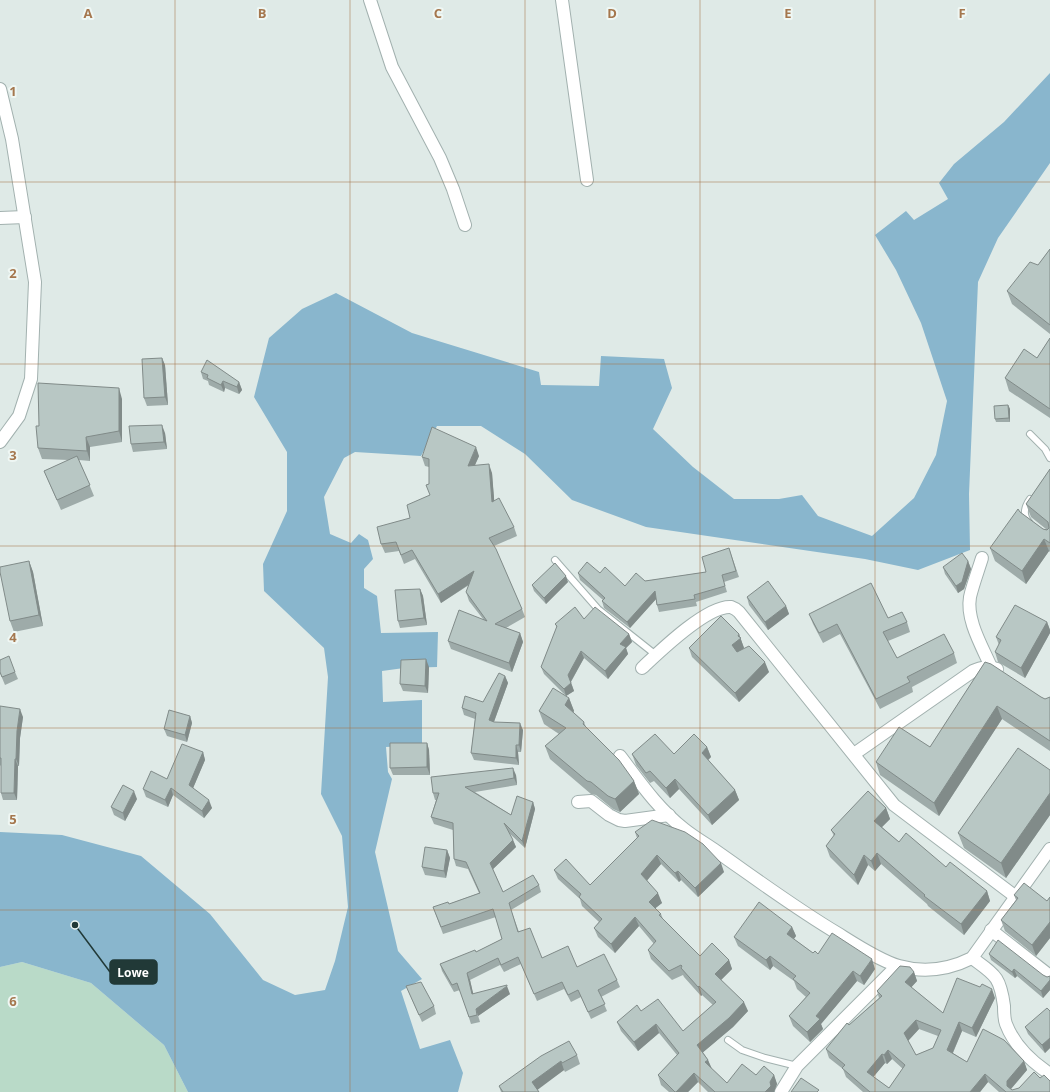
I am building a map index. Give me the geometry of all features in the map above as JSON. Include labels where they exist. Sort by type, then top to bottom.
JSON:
[{"type":"street","points":[[370,0],[392,67],[440,158],[453,189],[465,225]]},
{"type":"street","points":[[562,0],[587,180]]},
{"type":"street","points":[[0,89],[12,140],[35,282],[31,380],[19,416],[0,442]]},
{"type":"street","points":[[0,218],[25,217]]},
{"type":"street","points":[[982,558],[970,597],[970,608],[974,625],[991,667]]},
{"type":"street","points":[[642,668],[702,617],[721,609],[732,607],[747,620],[807,698],[894,805],[1016,897]]},
{"type":"street","points":[[854,754],[973,671],[983,667],[991,667],[1007,675]]},
{"type":"street","points":[[620,756],[652,797],[683,829],[806,914],[860,947],[897,966],[914,969],[939,969],[958,965],[972,958],[1050,849]]},
{"type":"street","points":[[578,802],[591,801],[609,815],[625,821],[668,815]]},
{"type":"street","points":[[991,930],[1050,976]]},
{"type":"street","points":[[972,958],[990,971],[1001,987],[1006,1024],[1017,1045],[1045,1071],[1031,1077]]},
{"type":"street","points":[[781,1092],[797,1066],[897,966]]},
{"type":"lane","points":[[1030,434],[1045,450],[1050,458]]},
{"type":"lane","points":[[1033,495],[1025,506],[1025,513],[1027,521],[1033,525]]},
{"type":"lane","points":[[555,560],[598,609],[656,655]]},
{"type":"lane","points":[[728,1040],[742,1050],[765,1058],[797,1066]]},
{"type":"green space","points":[[22,962],[91,983],[164,1045],[188,1092],[0,1092],[0,967]]},
{"type":"water","points":[[1050,73],[1050,163],[998,238],[978,282],[969,494],[970,550],[918,570],[865,559],[646,527],[572,500],[525,454],[481,426],[437,426],[421,456],[355,452],[344,458],[324,497],[330,534],[351,543],[359,534],[368,540],[373,559],[364,569],[364,588],[377,596],[381,633],[438,632],[437,667],[404,668],[382,671],[383,702],[422,700],[422,745],[386,747],[388,772],[392,779],[375,852],[398,951],[422,979],[401,991],[420,1049],[450,1040],[463,1073],[458,1092],[188,1092],[164,1045],[91,983],[22,962],[0,967],[0,832],[62,835],[141,856],[210,914],[263,980],[295,995],[325,990],[335,961],[348,907],[342,836],[321,794],[328,677],[324,648],[264,591],[263,564],[287,511],[287,452],[254,397],[269,338],[302,309],[336,293],[412,333],[539,372],[541,385],[599,386],[601,356],[664,359],[672,388],[653,429],[693,467],[734,499],[779,499],[802,495],[818,516],[872,536],[914,498],[936,455],[947,401],[921,323],[896,270],[875,235],[906,211],[914,220],[948,199],[939,183],[954,164],[1004,122]]},
{"type":"building","points":[[1050,249],[1050,325],[1007,291],[1030,262],[1038,265]]},
{"type":"building","points":[[1050,338],[1050,409],[1005,378],[1024,349],[1037,358]]},
{"type":"building","points":[[162,358],[165,397],[144,398],[142,359]]},
{"type":"building","points":[[207,360],[239,382],[237,387],[223,381],[221,385],[207,378],[208,375],[201,372]]},
{"type":"building","points":[[38,383],[119,388],[119,431],[86,437],[87,451],[38,448],[36,426],[39,426]]},
{"type":"building","points":[[1008,405],[1009,418],[995,419],[994,406]]},
{"type":"building","points":[[162,425],[164,442],[131,444],[129,426]]},
{"type":"building","points":[[432,427],[476,447],[468,466],[489,464],[492,502],[499,498],[514,527],[489,538],[496,549],[522,609],[495,624],[520,633],[509,663],[448,641],[459,610],[487,621],[466,592],[474,571],[438,594],[412,550],[401,555],[396,542],[381,544],[377,527],[410,518],[407,505],[430,495],[426,485],[429,484],[429,459],[422,457]]},
{"type":"building","points":[[77,456],[90,485],[57,500],[44,471]]},
{"type":"building","points":[[1050,469],[1050,543],[1044,539],[1022,571],[990,548],[1018,509],[1043,529],[1047,530],[1049,528],[1048,522],[1026,504]]},
{"type":"building","points":[[729,548],[736,571],[722,575],[725,586],[694,595],[695,599],[657,605],[655,591],[627,622],[602,601],[605,598],[578,573],[587,562],[600,573],[605,567],[625,586],[636,573],[645,581],[706,572],[702,557]]},
{"type":"building","points":[[962,553],[968,561],[962,582],[956,586],[943,567]]},
{"type":"building","points":[[29,561],[39,615],[10,621],[0,567]]},
{"type":"building","points":[[555,563],[566,576],[544,598],[532,585]]},
{"type":"building","points":[[768,581],[786,606],[765,622],[747,597]]},
{"type":"building","points":[[871,583],[888,618],[902,612],[907,622],[883,632],[897,658],[944,634],[954,653],[907,677],[910,682],[876,699],[837,624],[819,633],[809,614]]},
{"type":"building","points":[[420,589],[424,618],[398,621],[395,590]]},
{"type":"building","points":[[1015,605],[1047,622],[1021,668],[995,652],[1001,640],[996,637]]},
{"type":"building","points":[[575,607],[584,619],[595,607],[629,634],[620,644],[626,647],[605,671],[581,651],[568,675],[571,683],[564,689],[541,667],[557,626],[555,624]]},
{"type":"building","points":[[721,616],[739,634],[738,636],[741,638],[732,645],[737,652],[749,646],[765,662],[735,693],[689,648]]},
{"type":"building","points":[[9,656],[15,672],[2,677],[0,672],[0,660]]},
{"type":"building","points":[[426,659],[425,686],[400,684],[401,660]]},
{"type":"building","points":[[985,662],[991,664],[1041,697],[1045,699],[1050,697],[1050,741],[997,706],[934,803],[876,762],[899,727],[930,747]]},
{"type":"building","points":[[499,673],[505,676],[489,720],[494,722],[520,723],[519,745],[516,745],[516,758],[471,753],[476,713],[462,708],[465,696],[483,702]]},
{"type":"building","points":[[553,688],[569,698],[565,705],[584,722],[583,724],[619,760],[634,781],[615,799],[608,796],[591,782],[587,781],[545,746],[566,728],[539,711]]},
{"type":"building","points":[[0,706],[20,709],[15,759],[14,793],[1,793]]},
{"type":"building","points":[[169,710],[190,716],[185,735],[164,729]]},
{"type":"building","points":[[655,734],[674,754],[694,734],[707,747],[702,753],[735,790],[708,815],[675,779],[666,788],[650,771],[646,773],[632,754]]},
{"type":"building","points":[[390,743],[427,743],[427,767],[390,768]]},
{"type":"building","points":[[182,744],[203,752],[189,785],[209,800],[202,811],[171,788],[165,800],[143,789],[151,771],[167,779]]},
{"type":"building","points":[[1018,748],[1050,770],[1050,793],[1001,863],[958,833]]},
{"type":"building","points":[[513,768],[514,778],[465,787],[511,815],[517,796],[533,802],[522,841],[504,823],[513,840],[490,863],[503,892],[533,875],[539,885],[509,903],[518,932],[530,928],[542,958],[568,946],[577,967],[604,954],[617,980],[598,990],[605,1004],[588,1012],[578,990],[568,995],[562,982],[534,994],[518,957],[501,965],[498,958],[467,973],[472,994],[507,985],[476,1009],[477,1015],[469,1017],[457,983],[452,985],[440,964],[475,950],[476,952],[502,939],[493,909],[441,927],[433,907],[448,902],[449,904],[480,893],[466,862],[454,859],[453,823],[431,817],[439,793],[433,793],[431,777]]},
{"type":"building","points":[[123,785],[134,791],[123,813],[111,807]]},
{"type":"building","points":[[868,791],[886,808],[874,821],[899,842],[906,833],[946,867],[950,862],[987,891],[961,924],[924,896],[925,895],[877,853],[871,861],[864,855],[854,875],[826,846],[835,834],[831,830]]},
{"type":"building","points":[[652,820],[685,832],[703,844],[721,863],[695,888],[678,871],[675,873],[657,855],[641,874],[658,893],[649,902],[661,914],[659,915],[700,956],[712,943],[729,960],[715,974],[744,1002],[729,1018],[697,1045],[708,1060],[705,1062],[727,1083],[742,1064],[756,1075],[764,1066],[774,1075],[770,1082],[771,1086],[765,1092],[715,1092],[694,1073],[675,1092],[658,1075],[679,1053],[656,1024],[634,1042],[617,1022],[637,1005],[641,1011],[658,999],[683,1031],[716,1002],[699,986],[698,987],[681,968],[681,965],[669,971],[648,950],[656,941],[635,917],[611,944],[594,928],[602,919],[579,897],[581,894],[554,870],[566,859],[590,885],[639,836],[635,832]]},
{"type":"building","points":[[425,847],[447,850],[444,871],[422,867]]},
{"type":"building","points":[[1024,883],[1047,901],[1050,897],[1050,922],[1032,945],[1001,920],[1018,898],[1014,895]]},
{"type":"building","points":[[759,902],[792,927],[787,934],[813,953],[815,951],[818,954],[832,933],[872,959],[860,976],[853,971],[816,1016],[820,1019],[807,1032],[789,1016],[810,993],[793,979],[796,976],[770,956],[766,960],[734,937]]},
{"type":"building","points":[[998,940],[1043,975],[1047,977],[1050,976],[1050,980],[1041,991],[1014,969],[1012,972],[989,954]]},
{"type":"building","points":[[900,966],[910,967],[914,972],[905,982],[943,1013],[957,978],[980,987],[982,984],[992,989],[972,1028],[959,1022],[947,1050],[967,1062],[983,1029],[1004,1040],[1024,1061],[1007,1081],[1007,1086],[1012,1090],[1019,1088],[1034,1072],[1040,1078],[1044,1075],[1050,1081],[1050,1092],[1006,1092],[985,1074],[970,1092],[870,1092],[842,1068],[845,1065],[826,1049],[847,1023],[849,1025],[882,996],[877,991]],"holes":[[[916,1020],[941,1030],[933,1048],[916,1055],[904,1033]],[[888,1050],[905,1065],[889,1088],[867,1072],[882,1054],[884,1055]]]},
{"type":"building","points":[[421,982],[434,1006],[419,1015],[406,986]]},
{"type":"building","points":[[1047,1008],[1050,1011],[1050,1038],[1042,1045],[1025,1027]]},
{"type":"building","points":[[569,1041],[577,1055],[562,1063],[561,1061],[532,1082],[539,1092],[503,1092],[499,1086],[541,1056]]},
{"type":"building","points":[[801,1078],[819,1090],[817,1092],[791,1092]]},
{"type":"place","name":"Lowe","points":[[75,925]]}]
